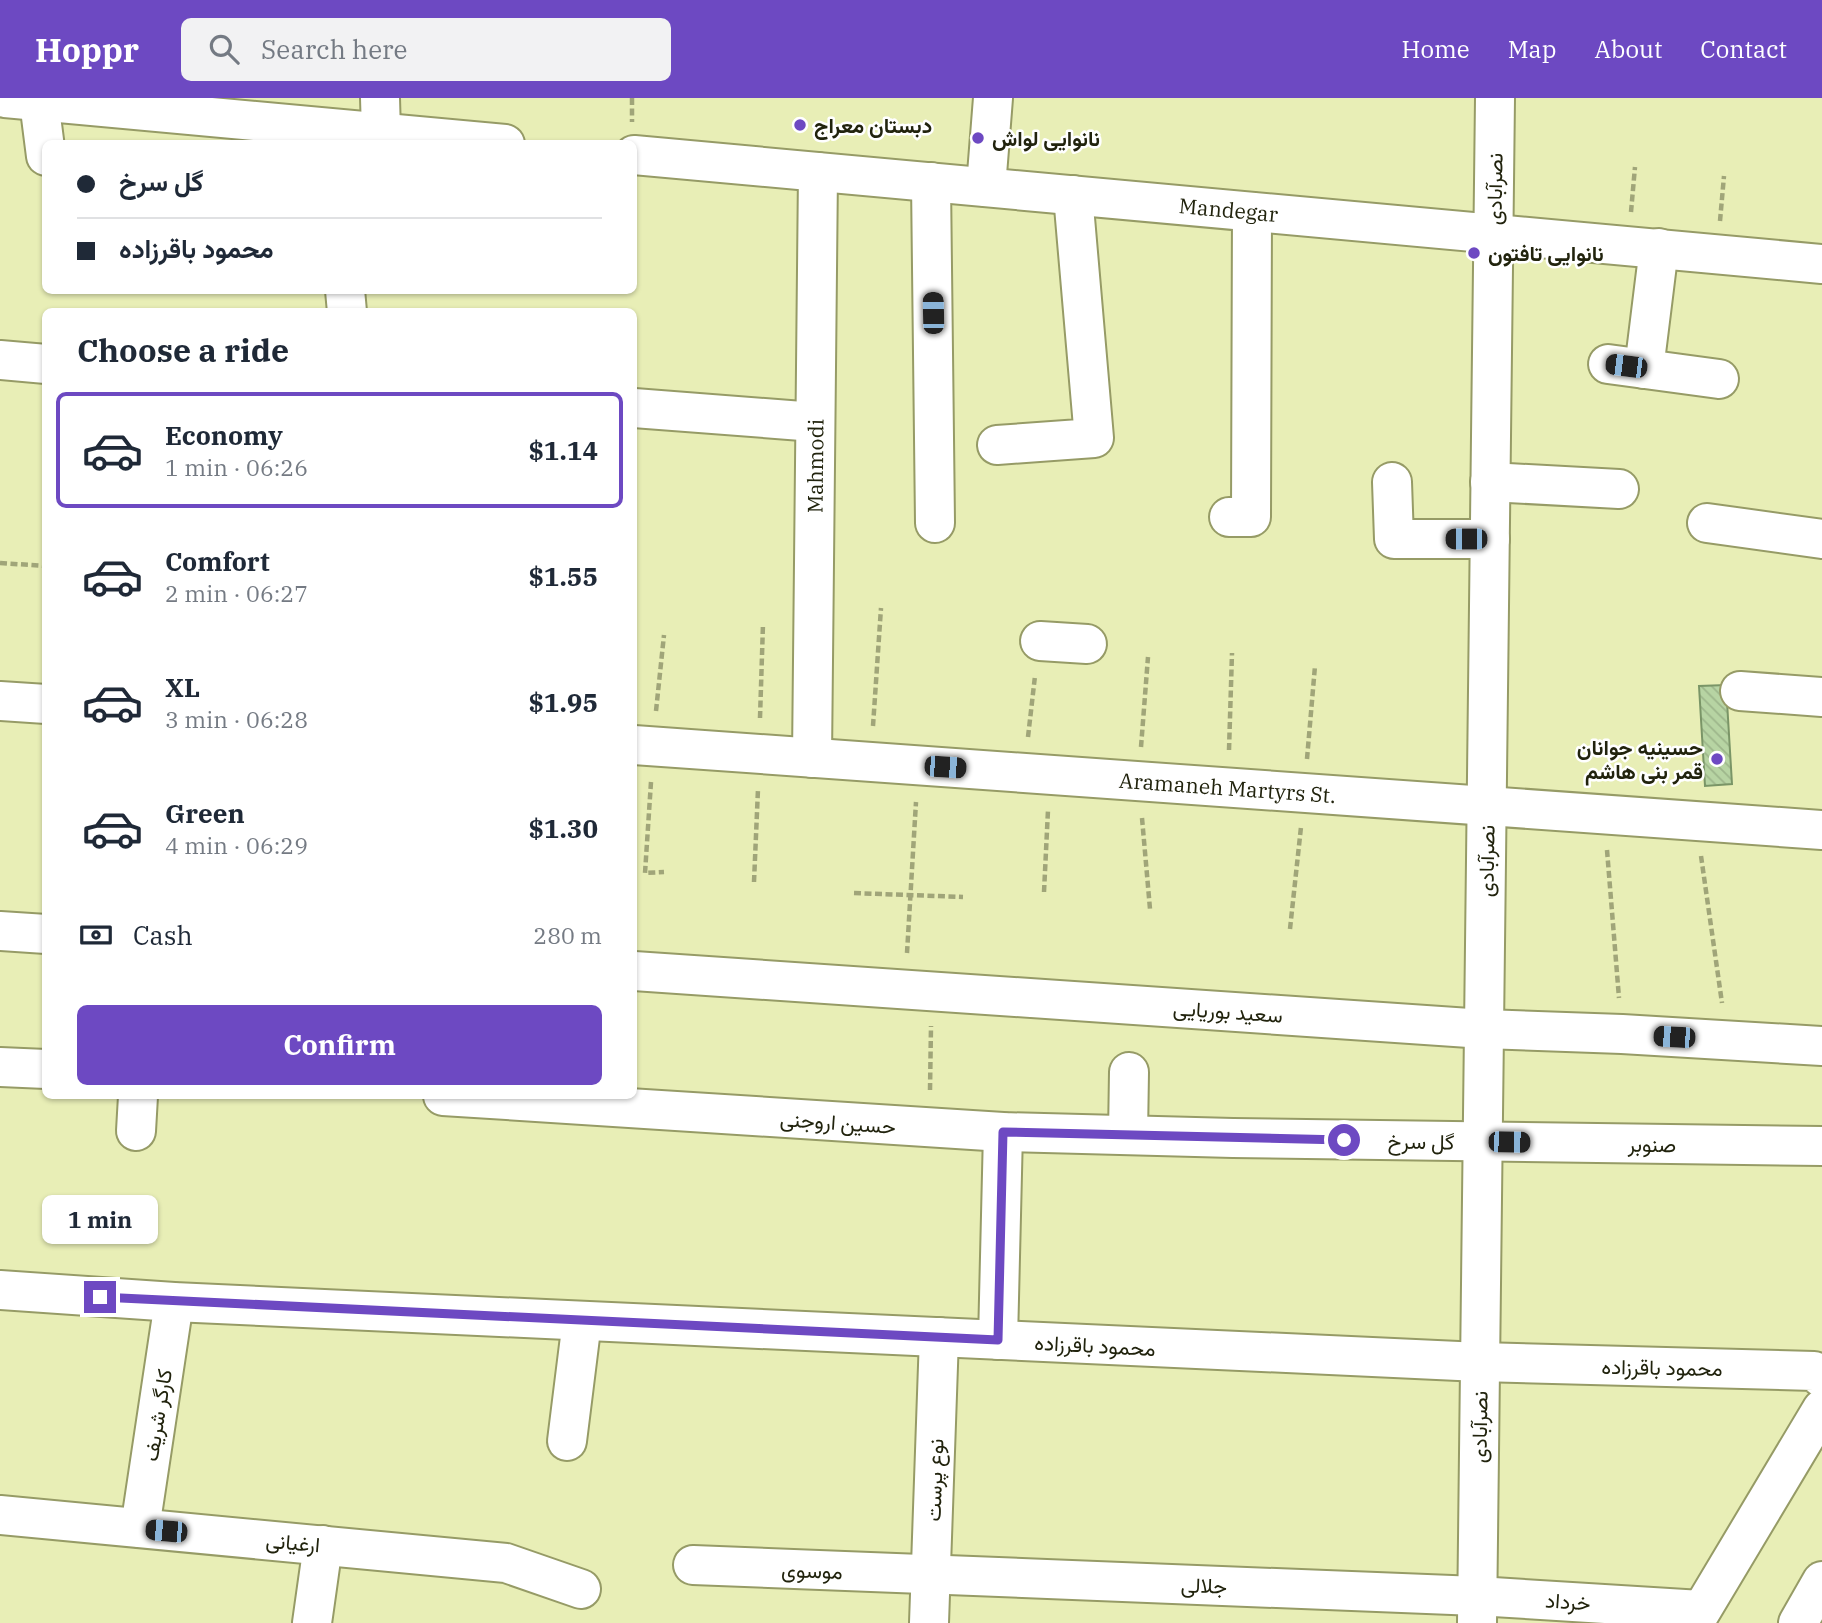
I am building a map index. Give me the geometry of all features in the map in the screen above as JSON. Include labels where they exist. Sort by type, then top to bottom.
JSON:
[{"type":"main road","points":[[986,187],[993,98]]},
{"type":"main road","name":"نصرآبادی","points":[[1477,1609],[1495,98]]},
{"type":"main road","points":[[42,146],[22,99],[332,136],[381,115],[488,140]]},
{"type":"main road","name":"Mandegar","points":[[637,155],[1822,264]]},
{"type":"main road","name":"Mahmodi","points":[[812,758],[818,172]]},
{"type":"main road","points":[[931,182],[935,523]]},
{"type":"main road","points":[[998,445],[1094,438],[1073,195]]},
{"type":"main road","points":[[1229,517],[1251,517],[1252,212]]},
{"type":"main road","points":[[1659,248],[1626,366],[1719,379]]},
{"type":"main road","points":[[0,360],[42,364]]},
{"type":"main road","points":[[637,408],[815,422]]},
{"type":"main road","points":[[1392,482],[1394,539],[1490,539]]},
{"type":"main road","points":[[1490,482],[1619,489]]},
{"type":"main road","points":[[1707,523],[1822,539]]},
{"type":"main road","points":[[1040,641],[1087,644]]},
{"type":"main road","points":[[1740,691],[1822,697]]},
{"type":"main road","points":[[0,701],[42,704]]},
{"type":"main road","name":"Aramaneh Martyrs St.","points":[[643,746],[1822,830]]},
{"type":"main road","points":[[0,931],[42,934]]},
{"type":"main road","name":"سعید بوریایی","points":[[637,971],[1484,1029],[1822,1046]]},
{"type":"main road","points":[[0,1067],[42,1069]]},
{"type":"main road","points":[[1128,1136],[1129,1072]]},
{"type":"main road","name":"حسین اروجنی","points":[[487,1099],[929,1129],[1233,1138]]},
{"type":"main road","points":[[998,1340],[1003,1132]]},
{"type":"main road","name":"گل سرخ","points":[[1233,1138],[1483,1142]]},
{"type":"main road","name":"صنوبر","points":[[1483,1142],[1822,1146]]},
{"type":"main road","name":"محمود باقرزاده","points":[[0,1290],[174,1302],[1818,1375]]},
{"type":"main road","name":"کارگر شریف","points":[[140,1528],[174,1302]]},
{"type":"main road","points":[[566,1441],[582,1321]]},
{"type":"main road","name":"نوع پرست","points":[[929,1623],[939,1337]]},
{"type":"main road","points":[[1698,1616],[1822,1409]]},
{"type":"main road","name":"ارغیانی","points":[[0,1515],[506,1563],[581,1589]]},
{"type":"main road","points":[[312,1623],[323,1545]]},
{"type":"main road","name":"موسوی","points":[[693,1565],[931,1574]]},
{"type":"main road","name":"جلالی","points":[[931,1574],[1477,1609]]},
{"type":"main road","points":[[1798,1623],[1822,1581]]},
{"type":"main road","name":"خرداد","points":[[1477,1609],[1698,1616]]},
{"type":"path","points":[[0,563],[42,566]]},
{"type":"path","points":[[871,762],[881,608]]},
{"type":"path","points":[[754,882],[763,624]]},
{"type":"path","points":[[664,635],[643,746],[645,873],[664,872]]},
{"type":"path","points":[[1040,641],[1037,774],[1044,892]]},
{"type":"path","points":[[1228,788],[1233,653]]},
{"type":"path","points":[[1149,657],[1138,781],[1150,909]]},
{"type":"path","points":[[1290,929],[1315,666]]},
{"type":"path","points":[[919,766],[911,894],[929,1129]]},
{"type":"path","points":[[1604,814],[1622,1034]]},
{"type":"path","points":[[1696,821],[1727,1040]]},
{"type":"path","points":[[854,894],[963,897]]},
{"type":"building","name":"حسینیه جوانان قمر بنی هاشم","points":[[1726,685],[1732,784],[1705,786],[1699,686]]},
{"type":"place","name":"دبستان معراج","points":[[800,125]]},
{"type":"place","name":"نانوایی لواش","points":[[978,138]]},
{"type":"place","name":"نانوایی تافتون","points":[[1474,253]]},
{"type":"place","name":"حسینیه جوانان قمر بنی هاشم","points":[[1717,759]]},
{"type":"route","points":[[100,1297],[201,1304],[998,1340],[1003,1132],[1344,1140]]}]
